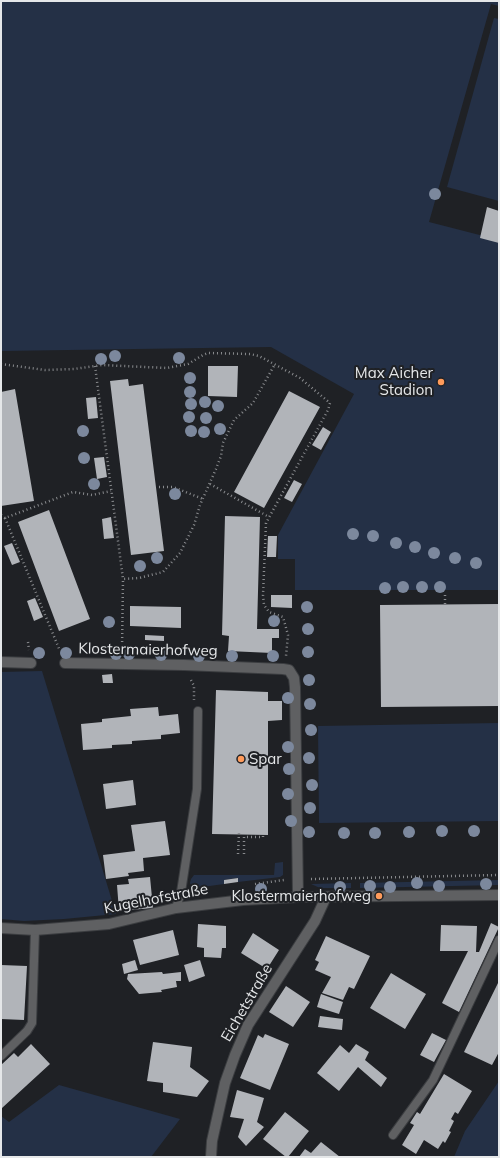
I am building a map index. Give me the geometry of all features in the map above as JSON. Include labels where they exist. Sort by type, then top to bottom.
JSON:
[{"type":"street","points":[[1,662],[30,663]]},
{"type":"street","name":"Klostermaierhofweg","points":[[65,663],[184,665],[283,669]]},
{"type":"street","points":[[283,669],[289,670],[294,678],[295,687],[298,897]]},
{"type":"street","name":"Kugelhofstraße","points":[[1,928],[35,930],[109,924],[176,908],[228,902],[298,897],[499,895]]},
{"type":"street","name":"Eichetstraße","points":[[211,1157],[212,1141],[225,1084],[235,1055],[248,1025],[315,921],[326,897]]},
{"type":"lane","points":[[176,908],[181,892],[197,789],[198,711]]},
{"type":"lane","points":[[1,1056],[27,1031],[32,1023],[35,930]]},
{"type":"lane","points":[[392,1135],[433,1080],[499,940]]},
{"type":"path","points":[[1,364],[45,370],[122,365],[167,368],[188,364],[208,353],[250,354],[259,356],[300,378],[330,403],[328,410],[266,523],[263,595],[264,605],[269,612],[283,617],[288,634],[288,650],[283,669]]},
{"type":"path","points":[[122,580],[139,578],[163,572],[172,564],[186,543],[221,456],[223,443],[234,420],[253,403],[275,364]]},
{"type":"path","points":[[95,366],[122,580],[122,664]]},
{"type":"path","points":[[210,484],[269,517]]},
{"type":"path","points":[[159,487],[173,487],[203,499]]},
{"type":"path","points":[[5,518],[74,492],[92,495],[111,491]]},
{"type":"path","points":[[1,515],[5,518],[65,663]]},
{"type":"path","points":[[445,595],[445,605]]},
{"type":"path","points":[[184,665],[194,686],[194,710],[198,711]]},
{"type":"path","points":[[238,854],[239,833]]},
{"type":"path","points":[[244,854],[244,837],[263,837],[263,835]]},
{"type":"path","points":[[249,884],[285,880],[286,873]]},
{"type":"path","points":[[298,879],[499,875]]},
{"type":"shaded area","points":[[1,1],[499,1],[499,6],[491,4],[429,222],[499,240],[499,590],[295,590],[295,559],[278,559],[278,535],[354,394],[271,347],[1,351]]},
{"type":"shaded area","points":[[494,18],[499,19],[499,201],[447,187]]},
{"type":"shaded area","points":[[42,671],[116,914],[24,921],[1,919],[1,672]]},
{"type":"shaded area","points":[[499,723],[499,821],[319,823],[318,726]]},
{"type":"shaded area","points":[[283,862],[283,875],[280,877],[238,882],[237,878],[224,880],[224,884],[195,888],[192,887],[190,883],[194,875],[274,875],[275,863]]},
{"type":"shaded area","points":[[499,880],[499,885],[360,888],[360,883]]},
{"type":"shaded area","points":[[351,883],[351,888],[320,888],[311,884]]},
{"type":"shaded area","points":[[499,1081],[499,1157],[454,1157],[465,1131]]},
{"type":"shaded area","points":[[59,1085],[180,1119],[151,1157],[1,1157],[1,1116],[9,1122]]},
{"type":"building","points":[[487,207],[499,211],[499,243],[480,238]]},
{"type":"building","points":[[208,366],[238,366],[237,397],[208,396]]},
{"type":"building","points":[[128,379],[129,386],[143,384],[164,551],[131,555],[110,381]]},
{"type":"building","points":[[15,389],[34,501],[1,506],[1,392]]},
{"type":"building","points":[[289,391],[320,407],[264,508],[234,492]]},
{"type":"building","points":[[96,397],[98,418],[88,419],[86,398]]},
{"type":"building","points":[[323,427],[331,432],[321,450],[312,445]]},
{"type":"building","points":[[104,457],[107,477],[97,479],[94,458]]},
{"type":"building","points":[[294,480],[302,484],[292,502],[284,498]]},
{"type":"building","points":[[49,510],[90,619],[59,631],[18,522]]},
{"type":"building","points":[[225,516],[260,517],[257,629],[279,629],[279,638],[272,638],[272,653],[228,651],[229,636],[222,635]]},
{"type":"building","points":[[111,517],[114,538],[104,539],[102,519]]},
{"type":"building","points":[[268,536],[277,536],[276,557],[267,557]]},
{"type":"building","points":[[12,543],[20,562],[12,565],[4,546]]},
{"type":"building","points":[[271,595],[292,595],[292,608],[271,607]]},
{"type":"building","points":[[35,598],[43,617],[34,621],[27,601]]},
{"type":"building","points":[[499,604],[499,706],[381,707],[380,605]]},
{"type":"building","points":[[130,606],[181,607],[181,628],[130,626]]},
{"type":"building","points":[[145,635],[164,636],[164,641],[145,640]]},
{"type":"building","points":[[112,674],[113,683],[103,683],[102,675]]},
{"type":"building","name":"Spar","points":[[216,690],[268,692],[268,701],[282,701],[282,720],[268,721],[268,835],[212,834]]},
{"type":"building","points":[[158,707],[159,716],[178,714],[180,733],[161,735],[161,739],[132,741],[132,744],[112,745],[112,748],[83,750],[81,724],[102,722],[102,719],[131,716],[130,709]]},
{"type":"building","points":[[133,780],[136,805],[106,809],[103,784]]},
{"type":"building","points":[[165,821],[170,855],[143,858],[144,871],[128,873],[129,876],[106,879],[103,855],[135,851],[131,825]]},
{"type":"building","points":[[150,877],[153,908],[119,911],[117,885],[129,884],[128,879]]},
{"type":"building","points":[[238,878],[238,882],[224,884],[224,880]]},
{"type":"building","points":[[491,923],[499,927],[459,1012],[442,1003],[468,951],[440,951],[441,925],[477,926],[476,952],[479,952]]},
{"type":"building","points":[[198,924],[226,926],[226,948],[222,948],[221,958],[204,957],[204,948],[197,947]]},
{"type":"building","points":[[173,930],[179,955],[140,965],[133,940]]},
{"type":"building","points":[[253,933],[279,950],[267,969],[241,953]]},
{"type":"building","points":[[326,936],[370,956],[354,989],[349,987],[343,1000],[322,993],[331,977],[315,970],[319,962],[315,960]]},
{"type":"building","points":[[135,960],[138,970],[124,974],[122,964]]},
{"type":"building","points":[[200,960],[205,976],[189,982],[184,965]]},
{"type":"building","points":[[1,965],[27,966],[24,1020],[1,1019]]},
{"type":"building","points":[[162,972],[163,974],[181,972],[181,981],[176,981],[177,987],[161,990],[162,992],[139,994],[127,979],[128,974]]},
{"type":"building","points":[[391,973],[426,994],[405,1029],[370,1008]]},
{"type":"building","points":[[498,983],[499,1052],[492,1065],[464,1052]]},
{"type":"building","points":[[286,986],[310,1002],[293,1027],[269,1012]]},
{"type":"building","points":[[321,994],[343,1002],[339,1014],[317,1007]]},
{"type":"building","points":[[320,1016],[343,1019],[342,1030],[318,1027]]},
{"type":"building","points":[[432,1033],[446,1040],[434,1062],[420,1055]]},
{"type":"building","points":[[265,1034],[289,1044],[270,1090],[240,1078],[258,1035],[263,1038]]},
{"type":"building","points":[[153,1042],[192,1047],[190,1067],[209,1081],[197,1097],[163,1092],[163,1083],[147,1081]]},
{"type":"building","points":[[31,1044],[50,1064],[2,1108],[1,1065],[14,1053],[18,1057]]},
{"type":"building","points":[[356,1044],[369,1052],[365,1060],[387,1078],[381,1087],[358,1067],[339,1091],[317,1073],[340,1045],[349,1053]]},
{"type":"building","points":[[444,1074],[472,1091],[458,1114],[455,1112],[451,1119],[454,1121],[449,1131],[451,1132],[445,1143],[443,1141],[438,1149],[424,1140],[416,1154],[402,1145],[414,1125],[410,1123],[417,1112],[420,1114]]},
{"type":"building","points":[[237,1090],[264,1098],[257,1122],[264,1127],[246,1146],[238,1137],[244,1119],[230,1117]]},
{"type":"building","points":[[285,1112],[309,1131],[288,1157],[263,1139]]},
{"type":"building","points":[[321,1142],[340,1157],[299,1157],[305,1149],[311,1153]]},
{"type":"place","name":"Max Aicher Stadion","points":[[441,382]]},
{"type":"place","name":"Spar","points":[[241,759]]},
{"type":"place","name":"Klostermaierhofweg","points":[[379,896]]}]
